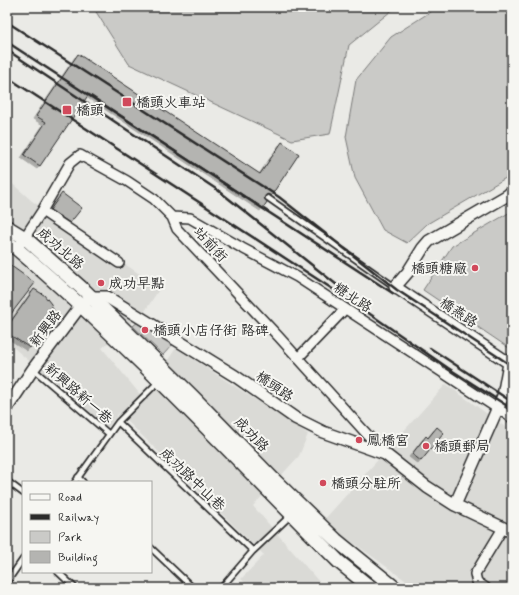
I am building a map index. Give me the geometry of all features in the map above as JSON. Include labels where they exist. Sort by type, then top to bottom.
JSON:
[{"type":"main road","name":"成功北路","points":[[7,227],[16,243],[81,305]]},
{"type":"main road","name":"成功北路","points":[[16,243],[92,297]]},
{"type":"main road","name":"成功路","points":[[92,297],[330,534],[395,588]]},
{"type":"main road","name":"成功路","points":[[81,305],[160,380],[291,515],[339,562],[371,588]]},
{"type":"street","name":"站前街","points":[[16,243],[42,211],[70,163],[80,155],[127,180],[154,199],[172,217],[178,229],[385,454]]},
{"type":"street","points":[[395,287],[408,272],[429,241],[508,195],[512,191]]},
{"type":"street","points":[[42,211],[119,263]]},
{"type":"street","name":"糖北路","points":[[172,217],[190,218],[297,277],[420,356],[512,418]]},
{"type":"street","name":"橋燕路","points":[[395,287],[509,363],[503,396],[455,504]]},
{"type":"street","points":[[81,305],[92,297]]},
{"type":"street","name":"橋頭路","points":[[92,297],[107,297],[235,376],[296,418],[323,432],[385,454],[427,487],[455,504],[508,530]]},
{"type":"street","name":"新興路","points":[[7,408],[81,305]]},
{"type":"street","points":[[298,358],[345,309]]},
{"type":"street","points":[[486,588],[477,582],[475,574],[508,530]]},
{"type":"lane","points":[[268,198],[395,287]]},
{"type":"lane","name":"新興路新一巷","points":[[34,369],[109,434]]},
{"type":"lane","points":[[76,481],[118,422],[160,380]]},
{"type":"lane","name":"成功路中山巷","points":[[118,422],[253,552]]},
{"type":"lane","points":[[78,477],[82,481]]},
{"type":"lane","points":[[7,481],[22,492]]},
{"type":"lane","points":[[221,588],[253,552],[291,515]]},
{"type":"lane","points":[[152,549],[193,588]]},
{"type":"lane","points":[[7,582],[22,560]]},
{"type":"lane","points":[[59,573],[75,588]]},
{"type":"shaded area","points":[[7,179],[32,201],[160,288],[145,311],[102,348],[143,398],[176,348],[308,434],[299,456],[253,506],[320,583],[328,588],[251,588],[241,579],[264,555],[119,413],[107,428],[7,342]]},
{"type":"shaded area","points":[[446,384],[512,432],[512,588],[416,588],[323,521]]},
{"type":"green space","points":[[93,7],[396,7],[349,45],[330,134],[292,140],[129,64]]},
{"type":"green space","points":[[438,7],[512,7],[512,172],[509,176],[427,224],[407,243],[383,230],[355,178],[346,137],[356,80],[391,37]]},
{"type":"green space","name":"橋頭糖廠","points":[[512,211],[512,350],[423,290],[452,246]]},
{"type":"green space","points":[[139,321],[173,344],[163,355],[133,326]]},
{"type":"building","points":[[78,54],[260,174],[282,142],[299,154],[263,208],[89,94],[40,166],[24,155],[46,122],[36,116]]},
{"type":"building","points":[[62,193],[82,208],[70,223],[50,210]]},
{"type":"building","points":[[7,263],[35,283],[7,319]]},
{"type":"building","points":[[34,289],[44,295],[51,304],[54,312],[30,348],[7,333],[7,327]]},
{"type":"building","name":"橋頭郵局","points":[[437,427],[444,433],[421,461],[412,454],[426,436],[428,438]]},
{"type":"railway","points":[[7,22],[279,197],[397,290],[512,366]]},
{"type":"railway","points":[[7,42],[394,294]]},
{"type":"railway","points":[[7,50],[219,191],[347,293]]},
{"type":"railway","points":[[7,77],[354,303],[448,368],[512,409]]},
{"type":"railway","points":[[430,348],[509,400]]},
{"type":"place","name":"橋頭火車站","points":[[127,102]]},
{"type":"place","name":"橋頭","points":[[67,110]]},
{"type":"place","name":"橋頭糖廠","points":[[475,268]]},
{"type":"place","name":"成功早點","points":[[101,283]]},
{"type":"place","name":"橋頭小店仔街 路碑","points":[[145,330]]},
{"type":"place","name":"鳳橋宮","points":[[359,440]]},
{"type":"place","name":"橋頭郵局","points":[[426,446]]},
{"type":"place","name":"橋頭分駐所","points":[[323,483]]}]
